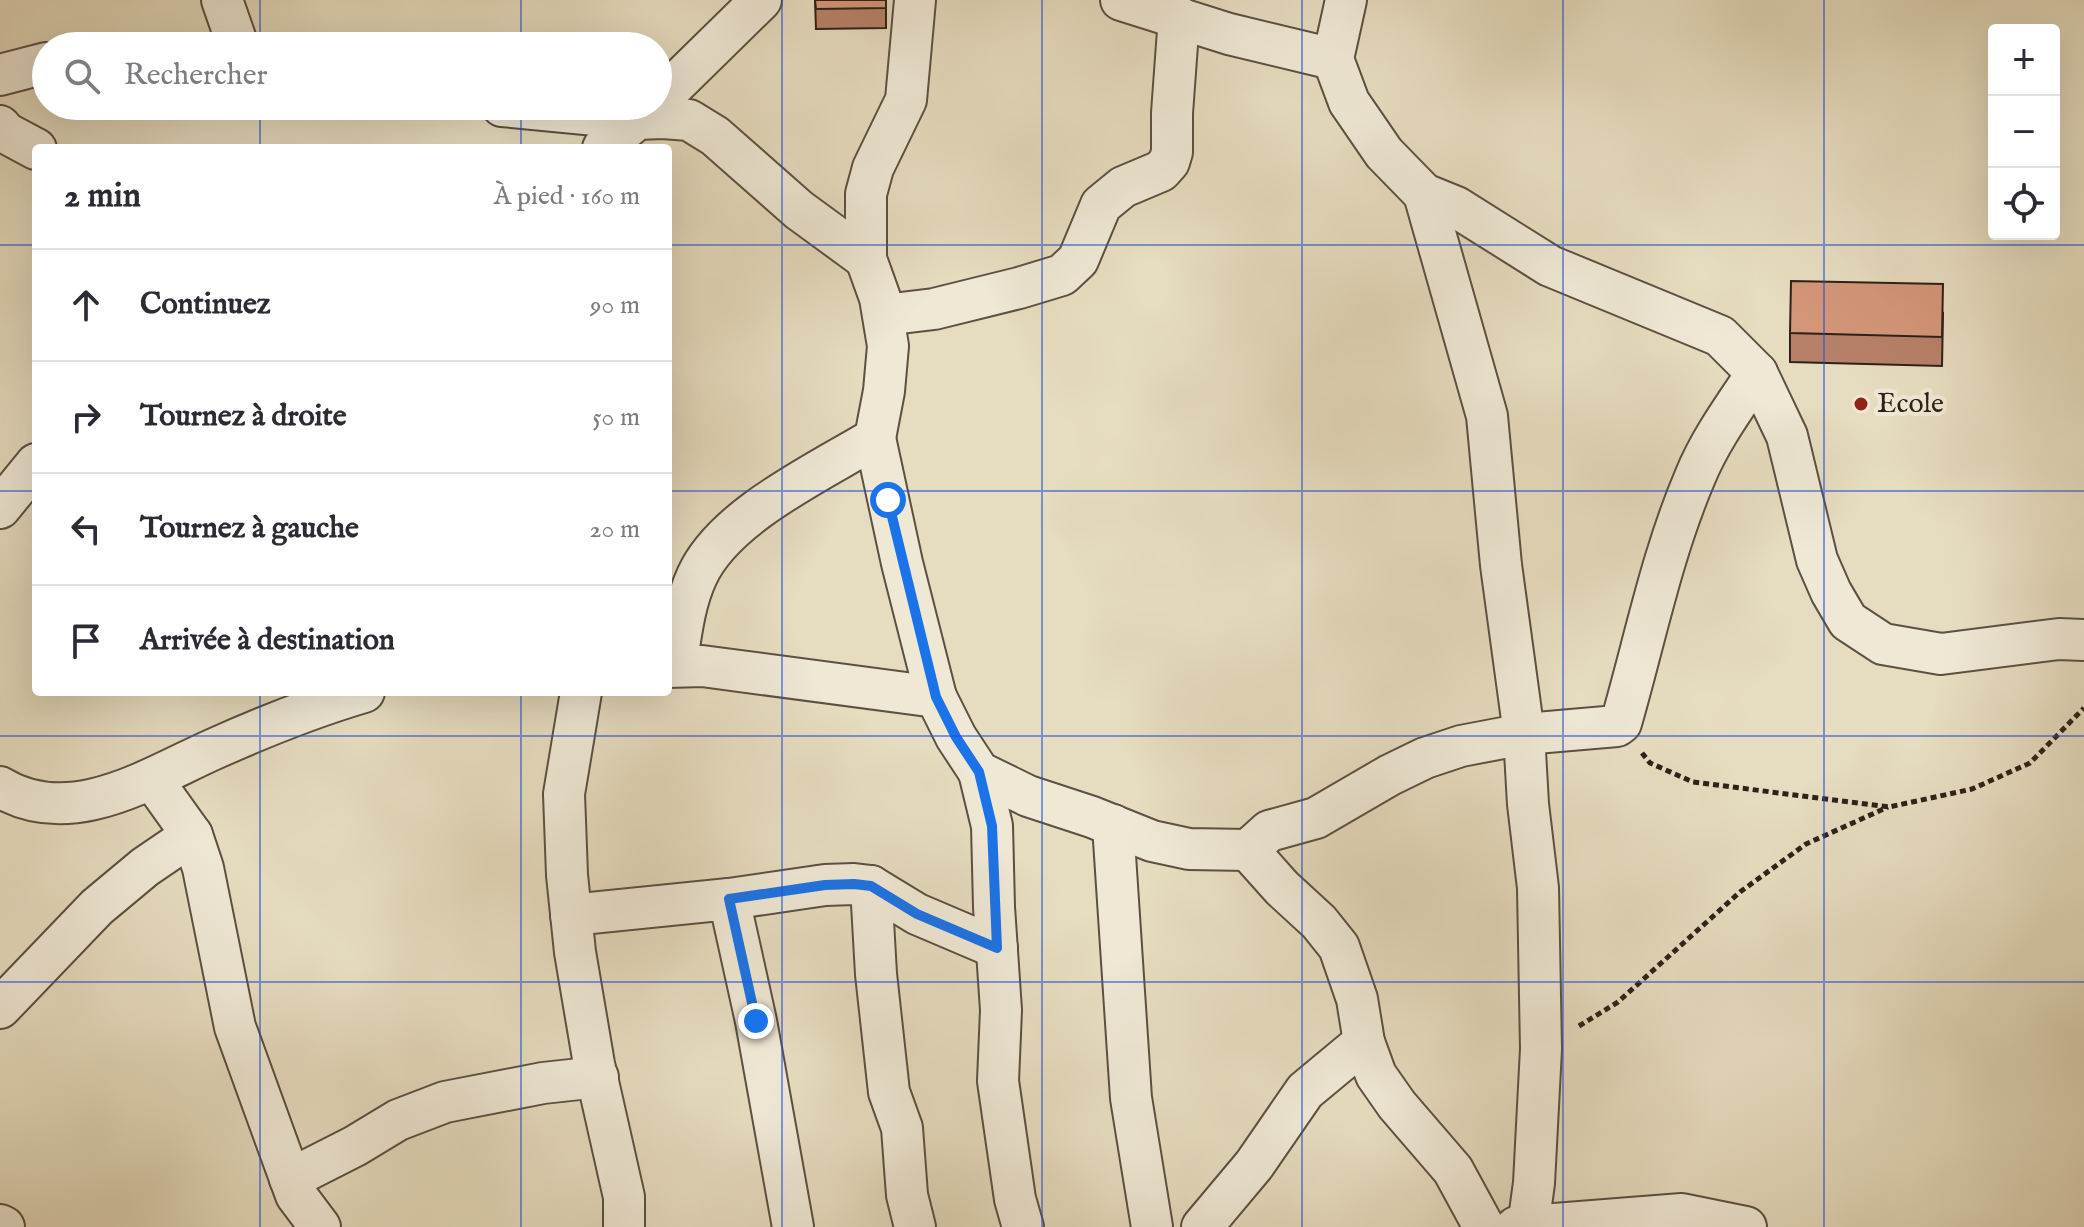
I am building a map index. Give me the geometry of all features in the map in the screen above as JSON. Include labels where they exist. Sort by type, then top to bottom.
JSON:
[{"type":"street","points":[[222,0],[233,32]]},
{"type":"street","points":[[672,87],[761,0]]},
{"type":"street","points":[[915,0],[906,100],[873,168],[866,194],[866,259],[884,315],[888,346],[875,438],[936,697],[956,737],[979,772],[992,826],[1001,1010],[998,1081],[1015,1199],[1023,1227]]},
{"type":"street","points":[[1346,0],[1333,59],[1349,102],[1384,153],[1424,194],[1456,207],[1550,266],[1720,336],[1757,373],[1787,436],[1817,560],[1848,621],[1883,644],[1941,654],[2059,639],[2084,640]]},
{"type":"street","points":[[884,315],[934,309],[1062,275],[1078,260],[1101,205],[1123,187],[1161,171],[1169,162],[1172,113],[1153,6]]},
{"type":"street","points":[[1153,6],[1229,34],[1333,59]]},
{"type":"street","points":[[0,75],[32,67]]},
{"type":"street","points":[[672,119],[689,120],[715,136],[799,210],[866,259]]},
{"type":"street","points":[[608,144],[636,120]]},
{"type":"street","points":[[0,126],[6,133],[32,147]]},
{"type":"street","points":[[1424,194],[1487,416],[1501,565],[1524,734],[1538,888],[1541,1049],[1534,1183],[1524,1227],[1682,1214],[1746,1227]]},
{"type":"street","points":[[979,772],[1028,796],[1152,841],[1189,849],[1248,850],[1269,831],[1316,818],[1425,758],[1461,746],[1524,734],[1617,726],[1623,717],[1661,567],[1695,475],[1725,421],[1757,373]]},
{"type":"street","points":[[875,438],[763,504],[719,542],[707,558],[689,595],[672,666],[702,666],[936,697]]},
{"type":"street","points":[[0,508],[32,469]]},
{"type":"street","points":[[0,787],[39,803],[79,801],[117,794],[274,723],[352,696]]},
{"type":"street","points":[[580,696],[564,794],[571,915],[598,1077],[624,1197],[624,1227]]},
{"type":"street","points":[[152,779],[192,835],[203,868],[235,1027],[296,1195],[320,1227]]},
{"type":"street","points":[[1113,825],[1131,1098],[1152,1227]]},
{"type":"street","points":[[0,1008],[97,907],[145,867],[192,835]]},
{"type":"street","points":[[1248,850],[1282,888],[1319,922],[1339,947],[1357,999],[1364,1042],[1376,1075],[1397,1105],[1453,1170],[1484,1227]]},
{"type":"street","points":[[571,915],[854,884],[871,886],[917,914],[997,948]]},
{"type":"street","points":[[871,886],[876,974],[889,1092],[902,1128],[907,1195],[915,1227]]},
{"type":"street","points":[[729,899],[756,1021],[793,1227]]},
{"type":"street","points":[[1202,1227],[1234,1192],[1305,1091],[1364,1042]]},
{"type":"street","points":[[290,1179],[398,1120],[445,1102],[543,1083],[598,1077]]},
{"type":"path","points":[[1541,1049],[1618,1002],[1740,892],[1806,844],[1889,807],[1972,789],[2030,763],[2084,708]]},
{"type":"path","points":[[1617,726],[1650,763],[1693,782],[1889,807]]},
{"type":"building","points":[[815,0],[886,0],[886,8],[816,9]]},
{"type":"building","points":[[1791,281],[1943,284],[1942,337],[1790,333]]},
{"type":"place","name":"Ecole","points":[[1861,404]]},
{"type":"route","points":[[756,1021],[729,899],[825,885],[871,886],[917,914],[997,948],[992,826],[979,772],[956,737],[936,697],[888,500]]}]
